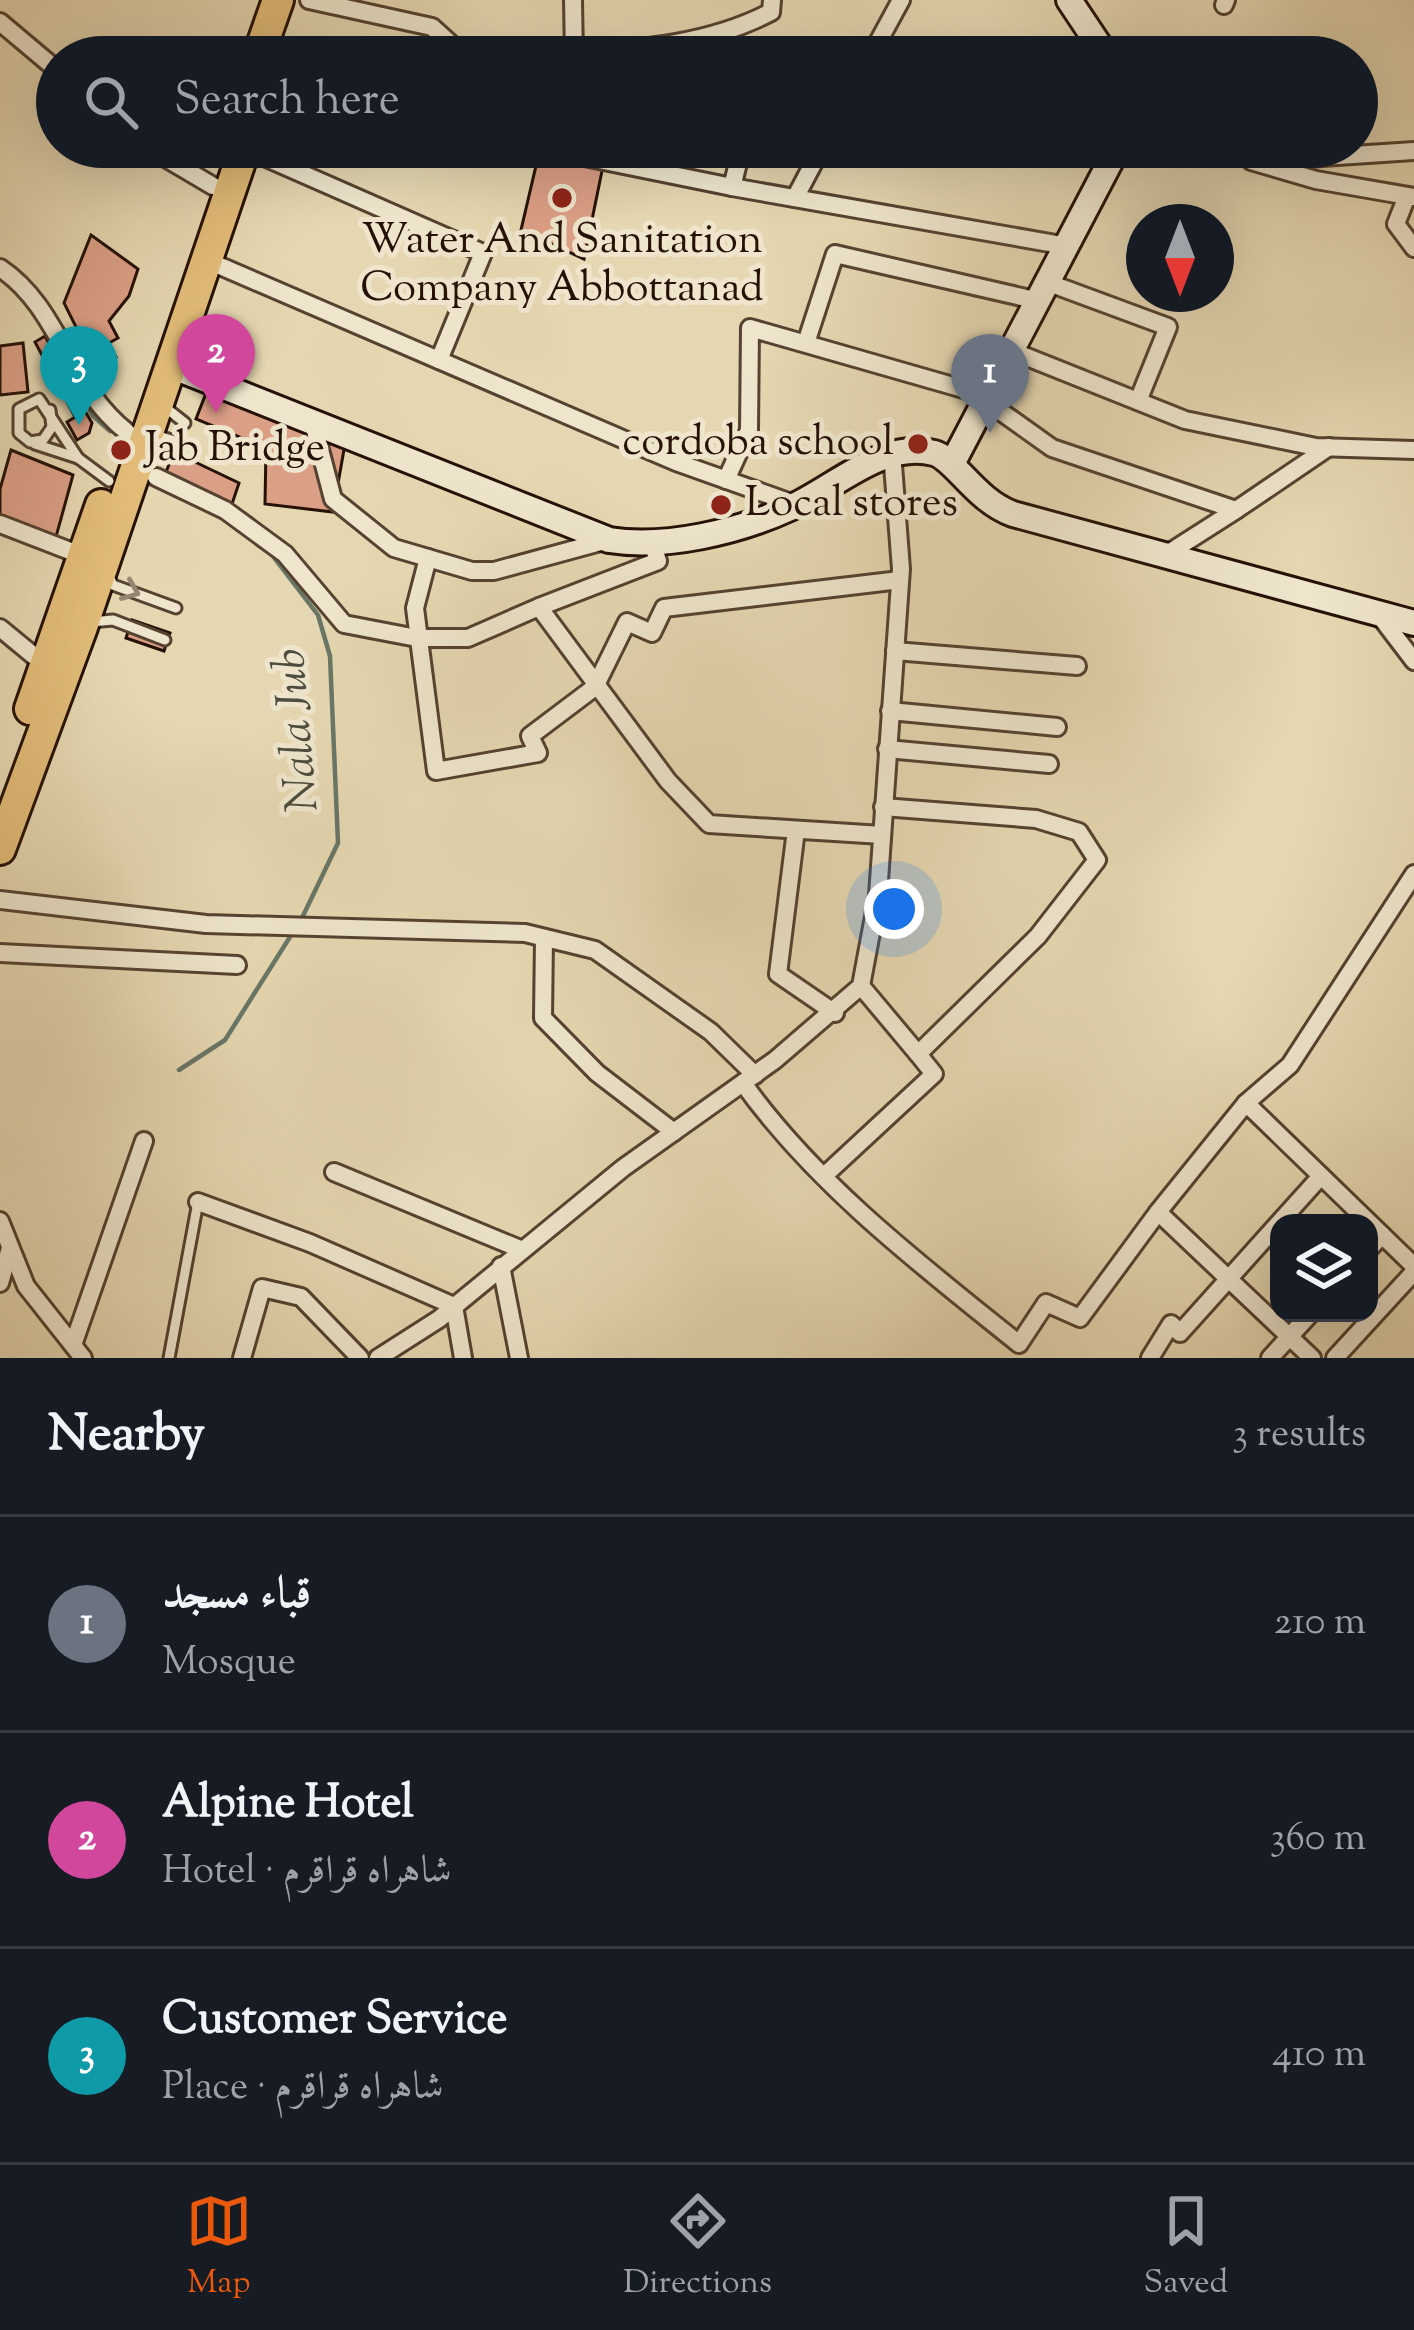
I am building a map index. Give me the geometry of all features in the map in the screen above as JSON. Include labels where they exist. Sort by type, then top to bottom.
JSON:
[{"type":"highway","points":[[265,36],[278,0]]},
{"type":"highway","points":[[285,36],[297,0]]},
{"type":"highway","points":[[0,849],[45,665],[94,556],[130,458],[219,168]]},
{"type":"highway","points":[[130,458],[165,378],[237,168]]},
{"type":"highway","points":[[0,794],[22,760],[82,627],[94,556]]},
{"type":"street","points":[[309,0],[432,27],[442,36]]},
{"type":"street","points":[[573,0],[574,36]]},
{"type":"street","points":[[707,36],[742,27],[771,12],[772,0]]},
{"type":"street","points":[[881,36],[901,0]]},
{"type":"street","points":[[1069,0],[1093,36]]},
{"type":"street","points":[[0,22],[36,55]]},
{"type":"street","points":[[1378,153],[1414,151]]},
{"type":"street","points":[[183,168],[213,186]]},
{"type":"street","points":[[291,168],[483,253],[439,360]]},
{"type":"street","points":[[636,168],[1067,246]]},
{"type":"street","points":[[732,188],[737,168]]},
{"type":"street","points":[[795,198],[811,168]]},
{"type":"street","points":[[952,464],[1107,168]]},
{"type":"street","points":[[1274,168],[1411,196],[1396,224],[1414,248]]},
{"type":"street","points":[[806,343],[835,254],[1044,292],[1168,327],[1138,401]]},
{"type":"street","points":[[206,260],[726,480],[797,505]]},
{"type":"street","points":[[0,271],[19,280],[38,304],[130,458],[224,510],[285,554],[344,624],[417,638],[468,638],[658,561],[652,542]]},
{"type":"street","points":[[726,480],[749,430],[750,328],[987,399],[1052,448],[1236,510]]},
{"type":"street","points":[[1012,351],[1185,420],[1329,447],[1414,450]]},
{"type":"street","points":[[165,378],[313,423],[609,540]]},
{"type":"street","points":[[313,423],[333,499],[394,548],[494,572],[609,540],[652,542],[704,534],[797,505],[892,452],[934,453],[952,464],[994,507],[1414,623]]},
{"type":"street","points":[[1164,556],[1329,447]]},
{"type":"street","points":[[378,1358],[409,1349],[520,1250],[835,1013],[861,986],[878,895],[900,580],[892,452]]},
{"type":"street","points":[[0,524],[94,556]]},
{"type":"street","points":[[428,558],[415,608],[436,771],[538,753],[530,736],[596,687],[627,622],[652,634],[664,608],[900,580]]},
{"type":"street","points":[[538,608],[668,781],[710,824],[881,835]]},
{"type":"street","points":[[1378,615],[1414,661]]},
{"type":"street","points":[[0,628],[45,665]]},
{"type":"street","points":[[895,651],[1077,666]]},
{"type":"street","points":[[890,711],[1057,727]]},
{"type":"street","points":[[887,748],[1049,764]]},
{"type":"street","points":[[883,807],[1036,819],[1079,832],[1097,860],[1038,935],[919,1054]]},
{"type":"street","points":[[796,830],[778,974],[835,1013]]},
{"type":"street","points":[[0,900],[206,924],[544,938],[596,950],[711,1032],[749,1079],[776,1130],[1015,1351],[1046,1303],[1080,1318],[1246,1102],[1290,1065],[1414,874]]},
{"type":"street","points":[[544,938],[543,1018],[597,1072],[674,1132]]},
{"type":"street","points":[[0,953],[237,965]]},
{"type":"street","points":[[825,1175],[934,1074],[861,986]]},
{"type":"street","points":[[1246,1102],[1414,1269],[1335,1358]]},
{"type":"street","points":[[78,1352],[143,1142]]},
{"type":"street","points":[[334,1172],[520,1250]]},
{"type":"street","points":[[1150,1358],[1171,1324],[1180,1333],[1321,1176]]},
{"type":"street","points":[[198,1202],[310,1243],[454,1306]]},
{"type":"street","points":[[1158,1213],[1312,1358]]},
{"type":"street","points":[[0,1221],[26,1286],[78,1352]]},
{"type":"street","points":[[1378,1240],[1382,1235]]},
{"type":"street","points":[[0,1283],[10,1247]]},
{"type":"street","points":[[501,1266],[519,1358]]},
{"type":"street","points":[[242,1358],[262,1288],[301,1297],[360,1358]]},
{"type":"street","points":[[454,1306],[463,1358]]},
{"type":"street","points":[[1270,1358],[1303,1322]]},
{"type":"lane","points":[[165,378],[171,416],[185,423]]},
{"type":"lane","points":[[78,458],[39,399],[19,409],[16,426],[30,442],[78,458],[130,458],[153,435],[178,442]]},
{"type":"lane","points":[[30,442],[49,434],[50,410]]},
{"type":"lane","points":[[94,556],[113,585],[176,608]]},
{"type":"lane","points":[[82,627],[100,618],[165,640]]},
{"type":"lane","points":[[169,1358],[198,1202]]},
{"type":"building","name":"Water And Sanitation Company Abbottanad","points":[[535,168],[603,168],[584,259],[521,230]]},
{"type":"building","points":[[91,235],[138,269],[129,296],[109,321],[118,338],[109,343],[116,357],[96,367],[64,303]]},
{"type":"building","points":[[45,336],[85,411],[75,417],[35,342]]},
{"type":"building","points":[[23,343],[28,392],[0,395],[0,346]]},
{"type":"building","points":[[208,388],[345,444],[333,512],[265,504],[266,448],[196,419]]},
{"type":"building","points":[[85,411],[92,423],[89,433],[77,440],[67,422]]},
{"type":"building","points":[[11,450],[73,475],[54,544],[0,522],[0,489]]},
{"type":"building","points":[[174,452],[239,483],[232,504],[166,472]]},
{"type":"building","points":[[132,620],[170,633],[164,651],[126,638]]},
{"type":"waterway","name":"Nala Jub","points":[[60,357],[93,416],[110,431]]},
{"type":"waterway","name":"Nala Jub","points":[[272,555],[318,615],[330,656],[338,843],[301,920]]},
{"type":"waterway","name":"Nala Jub","points":[[179,1070],[225,1040],[295,929]]},
{"type":"place","name":"Water And Sanitation Company Abbottanad","points":[[562,198]]},
{"type":"place","name":"Alpine Hotel","points":[[216,413]]},
{"type":"place","name":"Customer Service","points":[[79,425]]},
{"type":"place","name":"قباء مسجد","points":[[990,433]]},
{"type":"place","name":"cordoba school","points":[[918,444]]},
{"type":"place","name":"Jab Bridge","points":[[121,450]]},
{"type":"place","name":"Local stores","points":[[721,505]]}]
